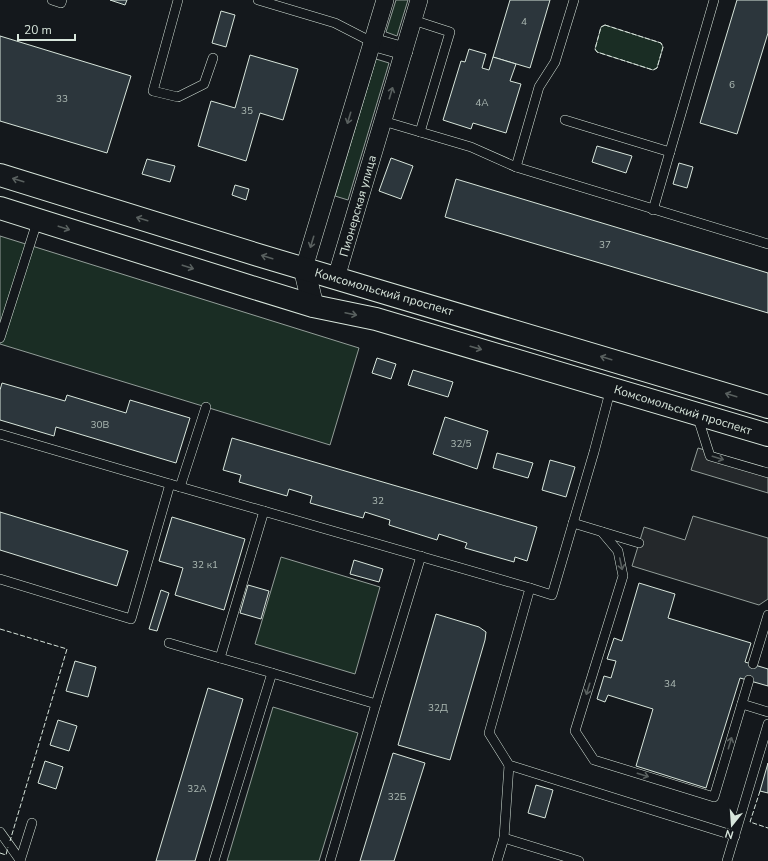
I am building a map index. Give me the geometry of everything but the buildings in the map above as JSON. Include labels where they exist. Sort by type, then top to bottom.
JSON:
[{"type":"main road","name":"Комсомольский проспект","points":[[0,175],[336,278],[768,407]]},
{"type":"main road","name":"Комсомольский проспект","points":[[0,208],[313,306],[376,319],[768,435]]},
{"type":"main road","points":[[400,326],[390,320],[388,315],[390,308],[394,306],[402,306],[435,316],[471,318]]},
{"type":"street","points":[[313,306],[304,268],[385,0]]},
{"type":"street","name":"Пионерская улица","points":[[313,306],[336,278],[419,0]]},
{"type":"street","points":[[372,42],[404,51]]},
{"type":"lane","points":[[52,0],[61,3],[62,0]]},
{"type":"lane","points":[[178,0],[153,91],[178,97],[204,84],[213,58]]},
{"type":"lane","points":[[258,0],[335,23],[372,42]]},
{"type":"lane","points":[[516,167],[539,87],[555,62],[574,0]]},
{"type":"lane","points":[[653,210],[714,0]]},
{"type":"lane","points":[[413,20],[450,32],[420,132]]},
{"type":"lane","points":[[565,120],[670,152]]},
{"type":"lane","points":[[383,121],[470,148],[516,167],[768,244]]},
{"type":"lane","points":[[0,338],[38,219]]},
{"type":"lane","points":[[0,434],[421,556],[530,588],[552,596],[611,388]]},
{"type":"lane","points":[[180,487],[206,407]]},
{"type":"lane","points":[[697,413],[710,456],[768,473]]},
{"type":"lane","points":[[0,579],[131,619],[170,484]]},
{"type":"lane","points":[[220,658],[264,511]]},
{"type":"lane","points":[[573,523],[639,543]]},
{"type":"lane","points":[[602,532],[618,551],[623,576],[575,731],[594,760],[714,797],[748,680]]},
{"type":"lane","points":[[330,861],[421,556]]},
{"type":"lane","points":[[497,861],[504,838],[509,765],[489,733],[530,588]]},
{"type":"lane","points":[[753,664],[768,615]]},
{"type":"lane","points":[[169,643],[376,704]]},
{"type":"lane","points":[[214,861],[272,673]]},
{"type":"lane","points":[[742,704],[768,712]]},
{"type":"lane","points":[[727,861],[768,724]]},
{"type":"lane","points":[[509,765],[735,836]]},
{"type":"lane","points":[[20,860],[32,823]]},
{"type":"lane","points":[[0,832],[20,860]]},
{"type":"lane","points":[[504,838],[579,861]]},
{"type":"green space","points":[[396,0],[408,0],[397,36],[386,32]]},
{"type":"green space","points":[[605,25],[661,43],[663,47],[657,68],[653,70],[597,52],[595,49],[601,27]]},
{"type":"green space","points":[[376,59],[389,63],[348,200],[335,196]]},
{"type":"green space","points":[[0,236],[359,348],[330,445],[0,344]]},
{"type":"green space","points":[[281,557],[380,587],[355,674],[255,644]]},
{"type":"green space","points":[[273,707],[358,733],[319,861],[227,861]]},
{"type":"shaded area","points":[[698,448],[768,469],[768,493],[691,470]]},
{"type":"shaded area","points":[[693,516],[768,538],[768,599],[759,605],[632,566],[644,527],[685,540]]},
{"type":"fence","points":[[605,25],[661,43],[663,47],[657,68],[653,70],[597,52],[595,49],[601,27],[605,25]]},
{"type":"fence","points":[[0,629],[67,649],[10,841]]},
{"type":"fence","points":[[760,791],[750,822],[768,828]]},
{"type":"fence","points":[[0,853],[6,855],[8,847]]}]
